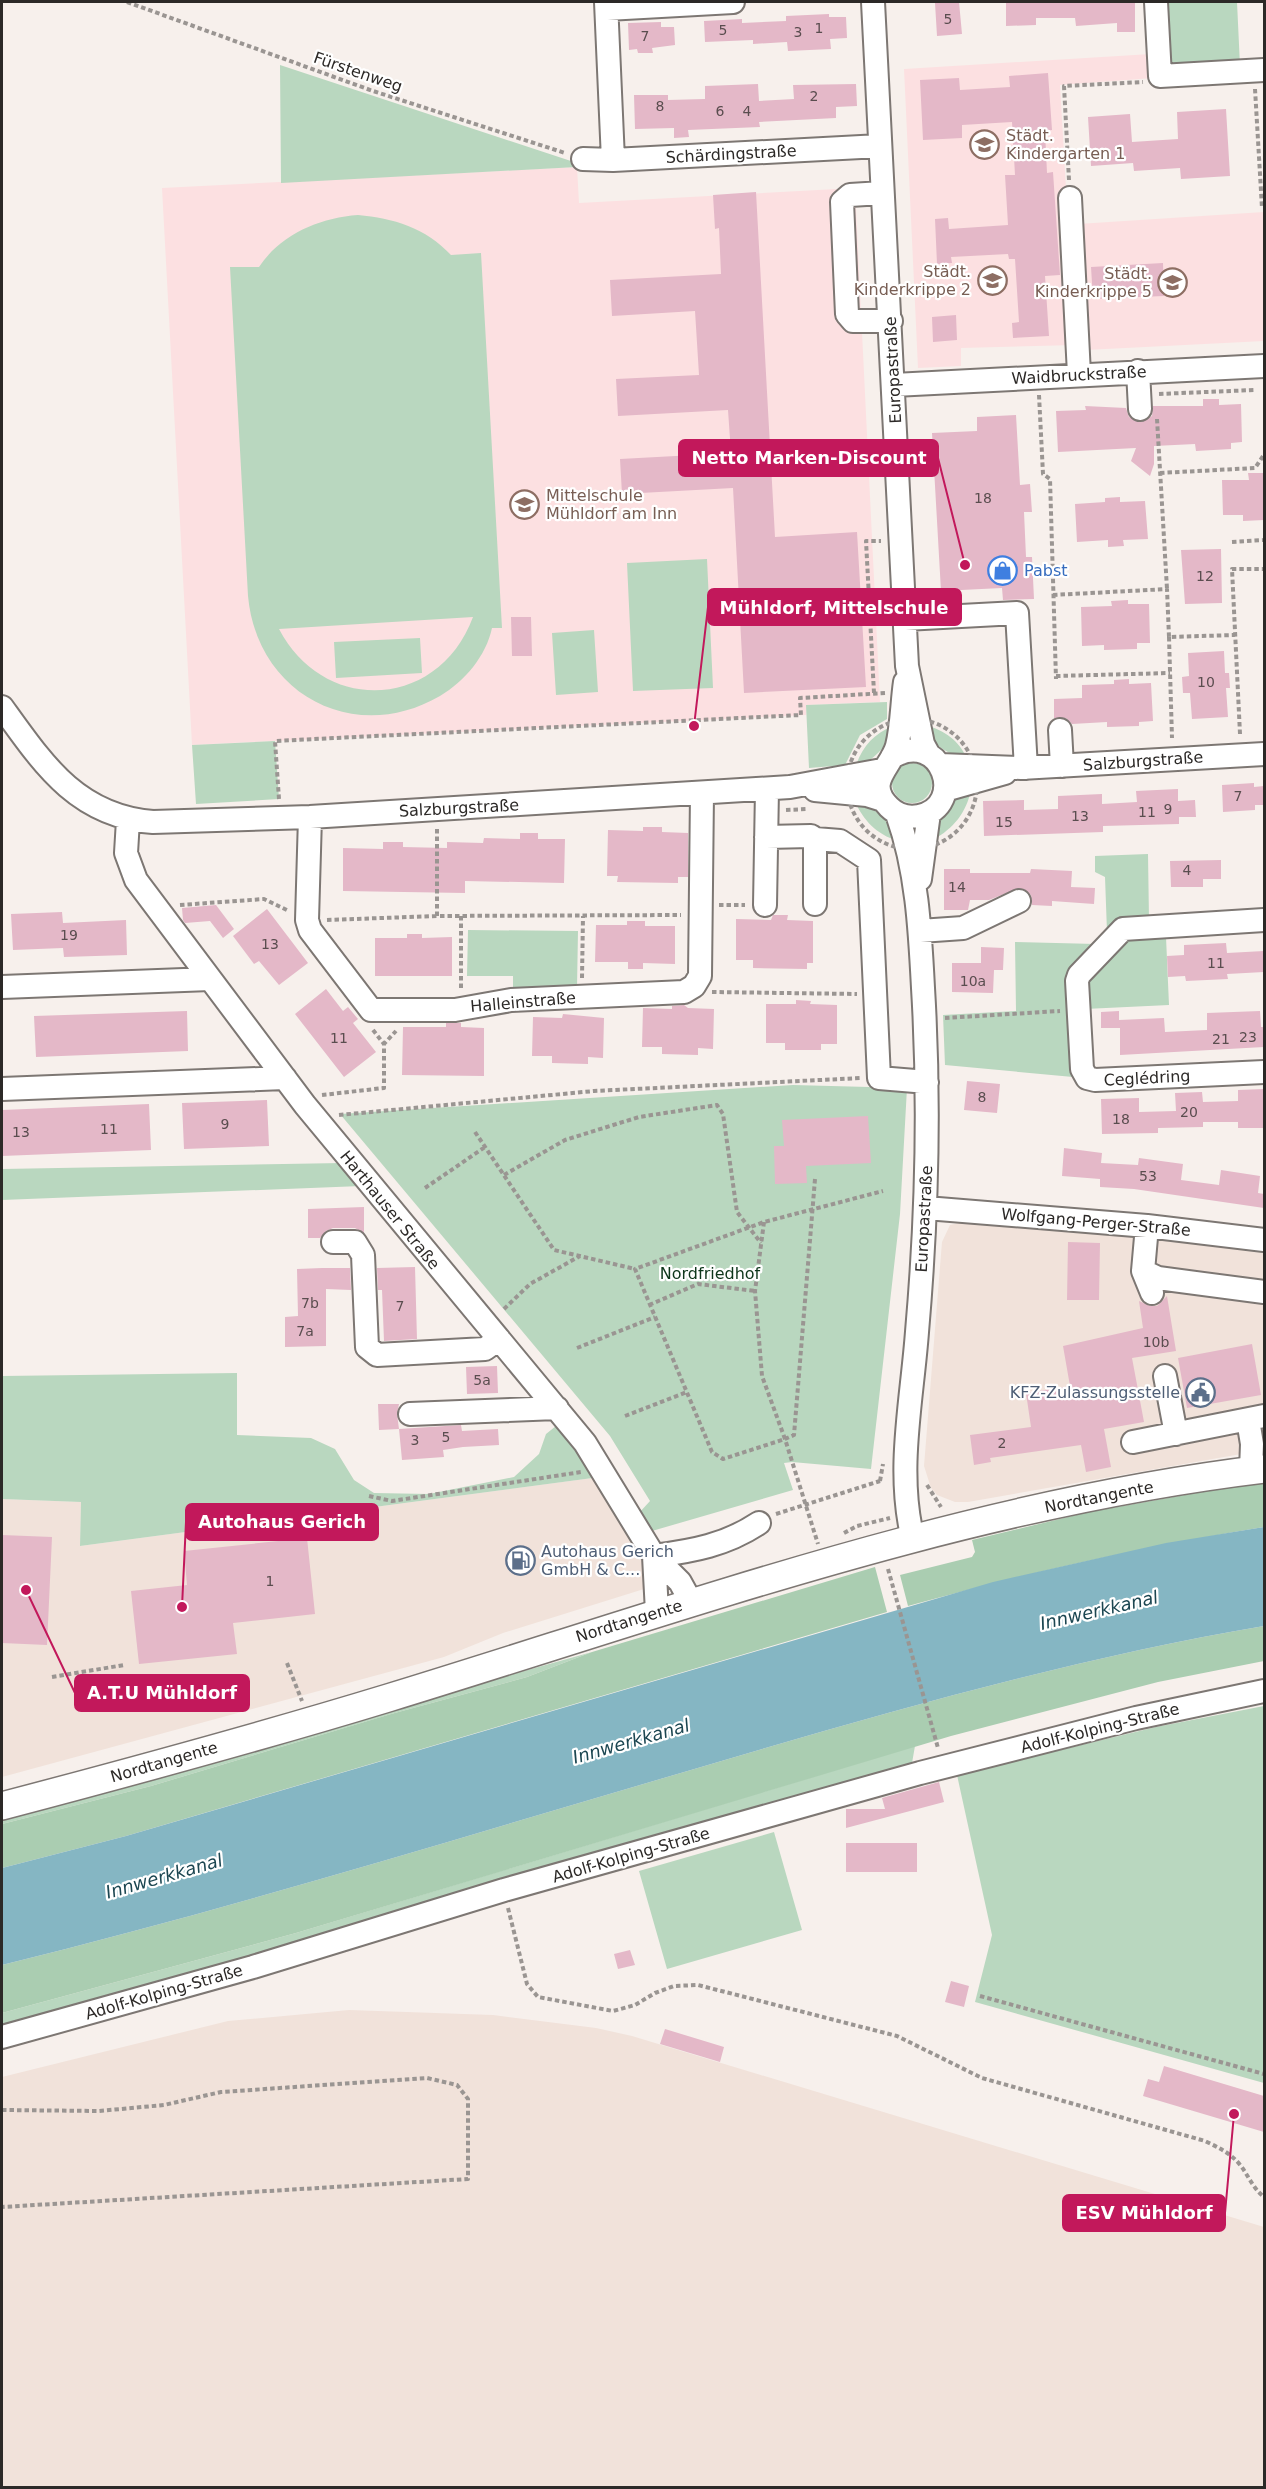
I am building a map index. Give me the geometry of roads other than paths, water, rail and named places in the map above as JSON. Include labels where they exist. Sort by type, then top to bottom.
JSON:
[{"type":"main road","name":"Nordtangente","points":[[2,1806],[387,1699],[657,1612],[912,1539],[1119,1492],[1258,1469]]},
{"type":"street","points":[[612,160],[606,5],[733,2]]},
{"type":"street","name":"Europastraße","points":[[873,2],[891,321],[909,719],[887,763]]},
{"type":"street","points":[[1156,2],[1160,76],[1259,70]]},
{"type":"street","name":"Schärdingstraße","points":[[583,159],[612,160],[880,146]]},
{"type":"street","points":[[882,193],[850,195],[842,202],[847,314],[852,321],[891,321]]},
{"type":"street","points":[[1070,198],[1079,374]]},
{"type":"street","name":"Waidbruckstraße","points":[[894,386],[1038,376],[1264,366]]},
{"type":"street","points":[[1138,371],[1150,407]]},
{"type":"street","points":[[905,618],[1017,613],[1023,768]]},
{"type":"street","points":[[2,707],[36,754],[76,795],[94,807],[128,820]]},
{"type":"street","name":"Europastraße","points":[[909,719],[935,760]]},
{"type":"street","points":[[1060,730],[1062,766]]},
{"type":"street","points":[[907,751],[935,760],[946,781],[940,803],[929,813],[913,817],[890,807],[879,785],[887,763],[907,751]]},
{"type":"street","name":"Salzburgstraße","points":[[945,790],[976,773],[1023,768],[1264,754]]},
{"type":"street","name":"Salzburgstraße","points":[[935,760],[976,773]]},
{"type":"street","name":"Salzburgstraße","points":[[128,820],[178,822],[310,817],[846,785],[887,763]]},
{"type":"street","name":"Salzburgstraße","points":[[846,785],[890,807]]},
{"type":"street","points":[[765,905],[767,789]]},
{"type":"street","name":"Halleinstraße","points":[[310,817],[307,920],[310,930],[371,1010],[461,1009],[511,1000],[684,992],[694,986],[700,976],[702,793]]},
{"type":"street","name":"Europastraße","points":[[890,807],[914,848],[927,1082],[926,1208],[906,1470],[906,1514],[912,1539]]},
{"type":"street","name":"Europastraße","points":[[914,848],[929,813]]},
{"type":"street","name":"Harthauser Straße","points":[[128,820],[126,841],[129,866],[135,880],[285,1078],[314,1107],[603,1468],[654,1556],[680,1582],[691,1602]]},
{"type":"street","points":[[766,837],[811,836],[814,839],[840,841],[869,860],[879,1078],[927,1082]]},
{"type":"street","points":[[814,839],[815,904]]},
{"type":"street","points":[[920,931],[963,928],[1019,901]]},
{"type":"street","name":"Ceglédring","points":[[1264,920],[1123,929],[1080,975],[1079,1011],[1082,1069],[1087,1078],[1095,1080],[1264,1072]]},
{"type":"street","points":[[2,987],[210,979]]},
{"type":"street","points":[[2,1089],[285,1078]]},
{"type":"street","name":"Wolfgang-Perger-Straße","points":[[926,1208],[1147,1226],[1264,1240]]},
{"type":"street","points":[[1147,1226],[1143,1271],[1152,1293]]},
{"type":"street","points":[[333,1242],[356,1242],[363,1255],[367,1347],[371,1352],[377,1354],[485,1349],[499,1339]]},
{"type":"street","points":[[1143,1271],[1158,1278],[1264,1292]]},
{"type":"street","points":[[1165,1376],[1176,1434]]},
{"type":"street","points":[[410,1414],[556,1408]]},
{"type":"street","points":[[1133,1442],[1256,1418],[1252,1444],[1258,1469]]},
{"type":"street","points":[[654,1556],[699,1551],[740,1536],[759,1523]]},
{"type":"street","name":"Harthauser Straße","points":[[654,1556],[657,1612]]},
{"type":"street","name":"Adolf-Kolping-Straße","points":[[2,2037],[253,1967],[504,1890],[959,1762],[1136,1718],[1264,1691]]},
{"type":"water","name":"Innwerkkanal","points":[[1264,1527],[1264,1626],[1191,1639],[976,1689],[762,1749],[262,1896],[2,1965],[2,1868],[126,1836],[993,1582],[1166,1543]]},
{"type":"place","name":"Städt. Kindergarten 1","points":[[985,144]]},
{"type":"place","name":"Städt. Kinderkrippe 2","points":[[992,280]]},
{"type":"place","name":"Städt. Kinderkrippe 5","points":[[1173,282]]},
{"type":"place","name":"Mittelschule Mühldorf am Inn","points":[[525,504]]},
{"type":"place","name":"Netto Marken-Discount","points":[[965,565]]},
{"type":"place","name":"Pabst","points":[[1003,570]]},
{"type":"place","name":"Mühldorf, Mittelschule","points":[[694,726]]},
{"type":"place","name":"KFZ-Zulassungsstelle","points":[[1201,1392]]},
{"type":"place","name":"Autohaus Gerich GmbH & C...","points":[[520,1560]]},
{"type":"place","name":"A.T.U Mühldorf","points":[[26,1590]]},
{"type":"place","name":"Autohaus Gerich","points":[[182,1607]]},
{"type":"place","name":"ESV Mühldorf","points":[[1234,2114]]},
{"type":"park label","name":"Nordfriedhof","points":[[710,1273]]}]
